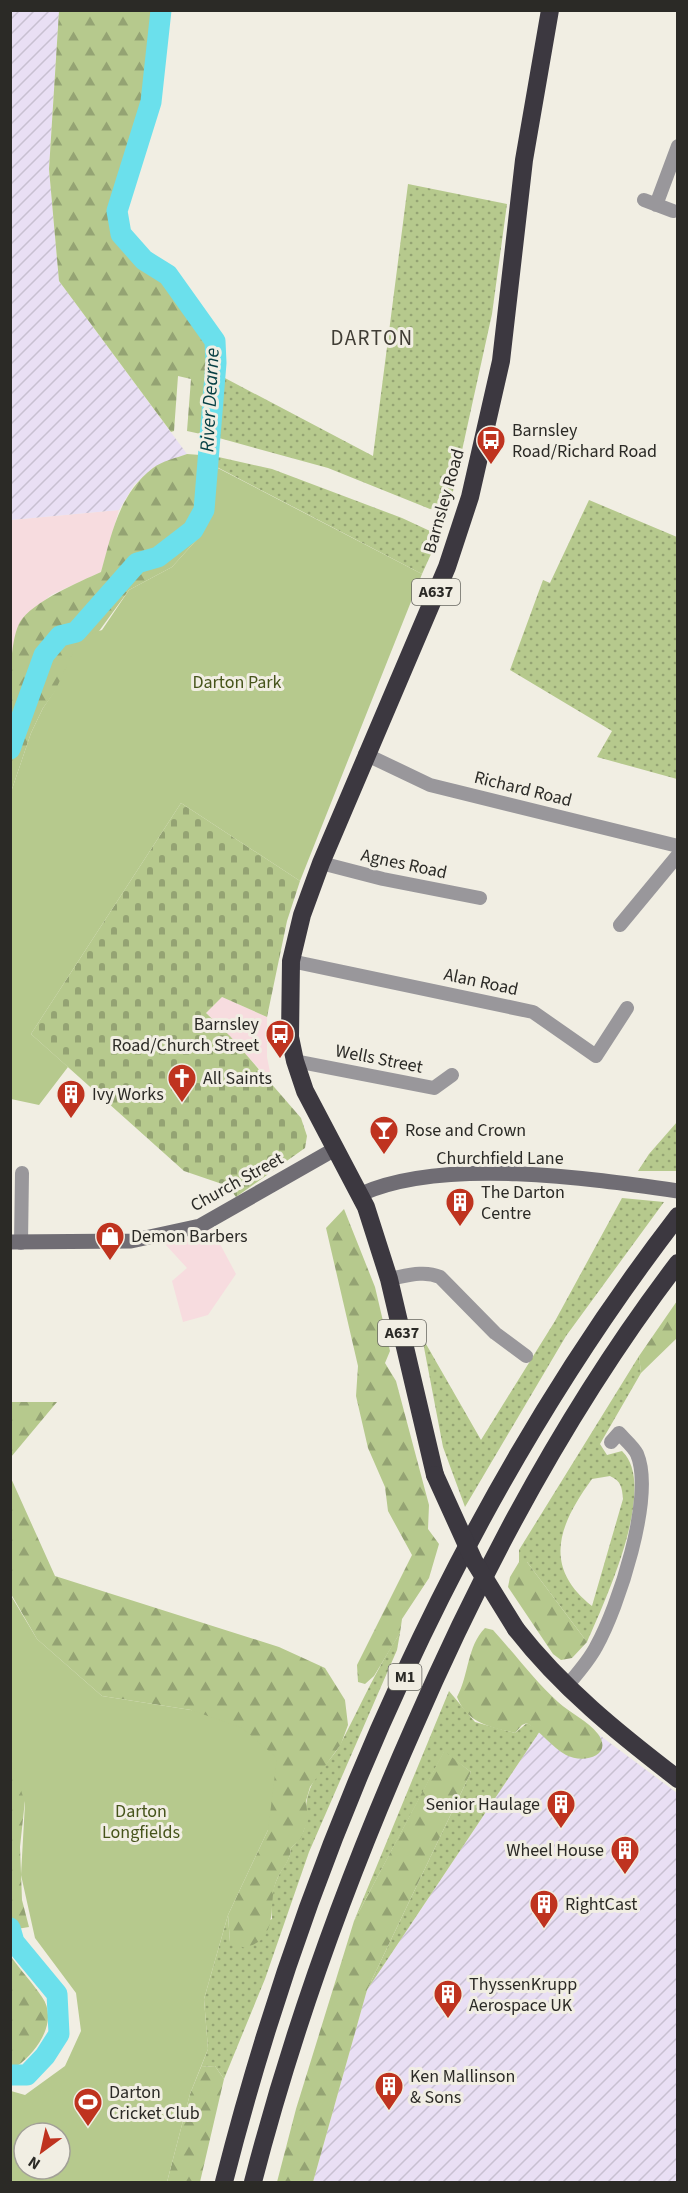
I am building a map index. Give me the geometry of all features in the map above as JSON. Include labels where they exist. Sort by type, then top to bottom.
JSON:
[{"type":"highway","name":"Barnsley Road","points":[[335,1149],[305,1091],[295,1061],[290,1027],[291,961],[302,915],[321,863],[365,754],[447,567],[470,497],[501,362],[524,160],[550,10]]},
{"type":"highway","name":"A637","points":[[335,1149],[361,1194],[389,1279],[435,1475],[474,1561],[516,1629],[566,1687],[612,1729],[678,1779]]},
{"type":"highway","name":"M1","points":[[224,2182],[247,2090],[311,1903],[374,1745],[456,1566],[568,1371],[678,1216]]},
{"type":"highway","name":"M1","points":[[253,2182],[274,2102],[331,1931],[367,1836],[437,1673],[480,1582],[555,1447],[603,1371],[678,1263]]},
{"type":"main road","name":"Church Street","points":[[16,1243],[131,1241],[200,1226],[335,1149]]},
{"type":"main road","name":"Churchfield Lane","points":[[361,1194],[380,1185],[405,1179],[540,1174],[678,1191]]},
{"type":"street","points":[[673,211],[650,203],[678,146]]},
{"type":"street","name":"Richard Road","points":[[365,754],[430,785],[678,846]]},
{"type":"street","points":[[620,925],[678,855]]},
{"type":"street","name":"Agnes Road","points":[[321,863],[383,879],[480,898]]},
{"type":"street","name":"Alan Road","points":[[291,961],[533,1012],[596,1056],[627,1008]]},
{"type":"street","name":"Wells Street","points":[[295,1061],[434,1088],[452,1076]]},
{"type":"street","points":[[16,1243],[22,1173]]},
{"type":"street","points":[[389,1279],[413,1274],[433,1274],[440,1277],[495,1333],[526,1356]]},
{"type":"street","points":[[566,1687],[596,1647],[612,1610],[640,1518],[642,1487],[636,1453],[619,1433],[610,1442]]},
{"type":"shaded area","points":[[11,11],[59,11],[49,169],[59,281],[187,454],[154,467],[134,485],[119,510],[11,520]]},
{"type":"shaded area","points":[[119,510],[101,572],[51,595],[20,622],[11,659],[11,520]]},
{"type":"shaded area","points":[[222,997],[267,1017],[267,1057],[272,1082],[206,1013]]},
{"type":"shaded area","points":[[212,1229],[236,1274],[208,1315],[183,1322],[172,1281],[187,1268],[164,1243]]},
{"type":"shaded area","points":[[540,1731],[566,1755],[601,1743],[598,1734],[677,1793],[677,2182],[313,2182],[367,1990]]},
{"type":"green space","points":[[59,11],[168,11],[158,106],[124,213],[129,235],[175,272],[222,339],[223,377],[219,438],[187,431],[191,379],[178,376],[174,431],[171,432],[59,281],[49,169]]},
{"type":"green space","points":[[408,184],[507,204],[492,314],[450,505],[430,509],[328,468],[219,438],[223,377],[373,456]]},
{"type":"green space","points":[[187,454],[214,456],[213,491],[200,536],[172,567],[129,590],[43,708],[31,733],[11,792],[10,678],[15,636],[20,622],[45,600],[101,572],[118,515],[132,490],[141,478],[157,466]]},
{"type":"green space","points":[[214,456],[272,469],[402,518],[430,531],[436,543],[422,574],[213,465]]},
{"type":"green space","name":"Darton Park","points":[[212,465],[422,574],[300,881],[181,803],[31,1034],[68,1067],[39,1105],[11,1099],[11,792],[31,733],[43,708],[56,689],[80,637],[102,630],[129,590],[172,567],[200,536],[213,491]]},
{"type":"green space","points":[[589,500],[677,537],[677,779],[597,757],[612,731],[510,670],[543,580],[550,583]]},
{"type":"green space","points":[[181,803],[300,881],[287,921],[267,1017],[222,997],[206,1013],[230,1036],[301,1118],[307,1136],[305,1148],[236,1197],[228,1186],[184,1171],[31,1034]]},
{"type":"green space","points":[[677,1122],[677,1171],[638,1171],[649,1154]]},
{"type":"green space","points":[[622,1198],[664,1202],[566,1336],[465,1507],[443,1447],[422,1337],[481,1440],[555,1321]]},
{"type":"green space","points":[[344,1209],[375,1287],[390,1351],[385,1363],[396,1381],[429,1505],[428,1529],[439,1544],[429,1578],[402,1619],[400,1633],[374,1676],[365,1684],[358,1682],[357,1665],[412,1555],[388,1511],[385,1487],[368,1448],[356,1396],[358,1366],[326,1228]]},
{"type":"green space","points":[[677,1301],[677,1338],[641,1373],[639,1356]]},
{"type":"green space","points":[[639,1356],[641,1373],[600,1444],[607,1455],[622,1451],[632,1468],[635,1490],[632,1517],[625,1545],[605,1601],[587,1642],[527,1562],[519,1562],[519,1550]],"holes":[[[610,1476],[620,1485],[623,1499],[592,1606],[576,1591],[566,1575],[561,1560],[561,1544],[564,1528],[571,1512],[592,1479]]]},
{"type":"green space","points":[[10,1402],[57,1402],[11,1457]]},
{"type":"green space","points":[[10,1476],[55,1576],[279,1647],[325,1668],[345,1700],[348,1725],[341,1744],[310,1787],[306,1801],[308,1820],[301,1838],[291,1848],[288,1860],[275,1884],[267,1933],[256,1943],[245,1948],[230,1942],[228,1915],[268,1830],[191,1710],[102,1696],[37,1639],[11,1594]]},
{"type":"green space","points":[[519,1562],[527,1562],[587,1642],[572,1658],[561,1660],[553,1654],[508,1587],[510,1577]]},
{"type":"green space","name":"Darton Longfields","points":[[10,1594],[37,1639],[102,1696],[191,1710],[242,1728],[277,1758],[268,1830],[228,1915],[204,1999],[208,2049],[190,2094],[167,2182],[11,2182],[11,2091],[25,2095],[65,2066],[81,2031],[76,1993],[35,1938],[21,1875],[25,1803],[10,1755]]},
{"type":"green space","points":[[485,1628],[493,1630],[558,1702],[594,1729],[602,1742],[599,1753],[588,1758],[573,1758],[561,1752],[527,1723],[515,1733],[488,1726],[467,1713],[457,1697],[471,1652]]},
{"type":"green space","points":[[400,1633],[397,1650],[309,1852],[265,1979],[224,2079],[215,2066],[201,2067],[208,2049],[204,1999],[228,1915],[230,1942],[272,1919],[274,1888],[291,1848],[303,1832],[310,1789],[320,1771],[338,1749],[376,1673]]},
{"type":"green space","points":[[449,1691],[475,1722],[515,1733],[527,1723],[540,1731],[367,1990],[471,1772],[444,1752],[354,1921]]},
{"type":"green space","points":[[444,1751],[471,1772],[367,1990],[313,2182],[277,2182],[296,2109],[354,1921]]},
{"type":"green space","points":[[10,1756],[22,1781],[25,1800],[20,1847],[22,1900],[29,1927],[11,1930]]},
{"type":"green space","points":[[10,1955],[42,1997],[47,2006],[48,2016],[47,2026],[38,2044],[32,2053],[17,2066],[11,2065]]},
{"type":"green space","points":[[215,2066],[224,2079],[200,2182],[167,2182],[190,2094],[201,2067]]},
{"type":"waterway","name":"River Dearne","points":[[10,749],[44,655],[60,636],[76,632],[137,563],[158,557],[193,530],[204,510],[216,363],[215,341],[168,275],[144,260],[121,234],[117,211],[151,102],[161,10]]},
{"type":"waterway","name":"River Dearne","points":[[10,1928],[14,1942],[57,1994],[59,2034],[45,2056],[27,2075],[10,2075]]},
{"type":"place","name":"Barnsley Road/Richard Road","points":[[491,466]]},
{"type":"place","name":"Barnsley Road/Church Street","points":[[280,1060]]},
{"type":"place","name":"All Saints","points":[[182,1104]]},
{"type":"place","name":"Ivy Works","points":[[71,1120]]},
{"type":"place","name":"Rose and Crown","points":[[384,1156]]},
{"type":"place","name":"The Darton Centre","points":[[460,1228]]},
{"type":"place","name":"Demon Barbers","points":[[110,1262]]},
{"type":"place","name":"Senior Haulage","points":[[561,1830]]},
{"type":"place","name":"Wheel House","points":[[625,1876]]},
{"type":"place","name":"RightCast","points":[[544,1930]]},
{"type":"place","name":"ThyssenKrupp Aerospace UK","points":[[448,2020]]},
{"type":"place","name":"Ken Mallinson & Sons","points":[[389,2112]]},
{"type":"place","name":"Darton Cricket Club","points":[[88,2128]]},
{"type":"district","name":"DARTON","points":[[372,338]]}]
